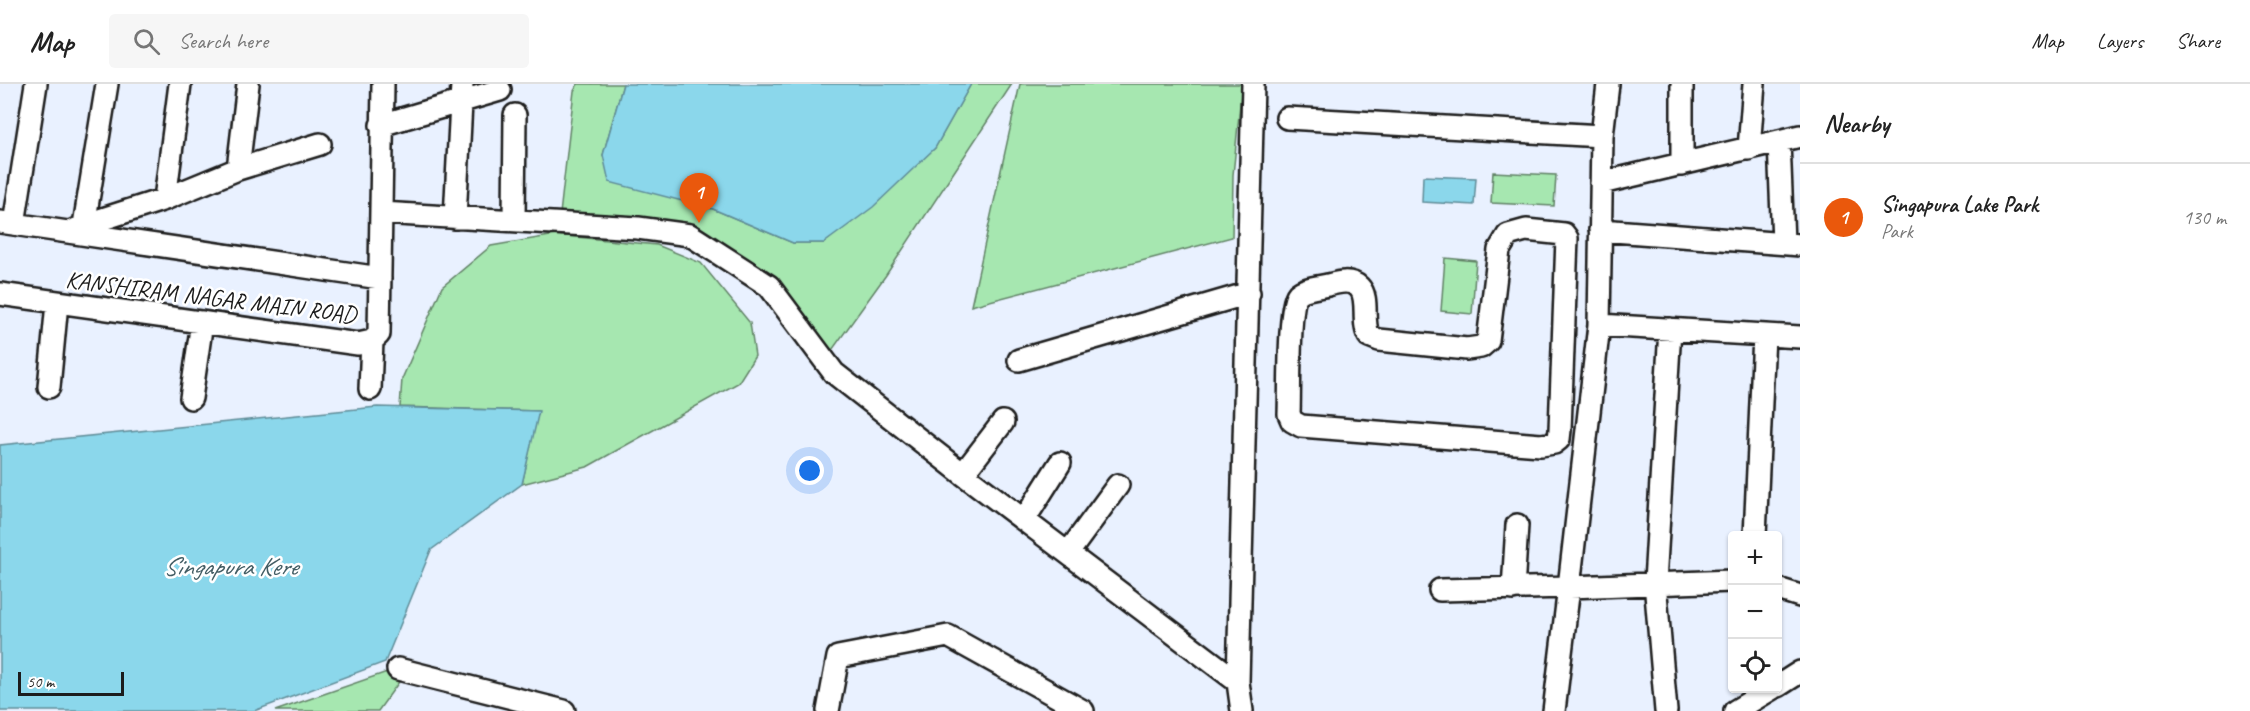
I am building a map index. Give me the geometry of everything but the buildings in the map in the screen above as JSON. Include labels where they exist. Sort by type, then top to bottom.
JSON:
[{"type":"street","points":[[36,84],[7,223],[77,229],[380,278]]},
{"type":"street","points":[[77,229],[107,84]]},
{"type":"street","points":[[165,199],[180,84]]},
{"type":"street","points":[[238,169],[248,84]]},
{"type":"street","name":"KANSHIRAM NAGAR MAIN ROAD","points":[[0,294],[358,344],[372,341],[379,334],[382,84]]},
{"type":"street","points":[[1242,711],[1238,682],[1253,84]]},
{"type":"street","points":[[1554,711],[1599,325],[1602,136],[1608,84]]},
{"type":"street","points":[[1682,84],[1682,165]]},
{"type":"street","points":[[1749,149],[1754,84]]},
{"type":"street","points":[[381,125],[461,93],[500,90]]},
{"type":"street","points":[[455,218],[461,93]]},
{"type":"street","points":[[514,220],[515,115]]},
{"type":"street","points":[[1287,118],[1602,136]]},
{"type":"street","points":[[1601,183],[1800,136]]},
{"type":"street","points":[[1600,230],[1792,244],[1779,141]]},
{"type":"street","points":[[77,229],[165,199],[238,169],[320,144]]},
{"type":"street","points":[[381,213],[638,228],[690,235],[769,286],[834,373],[963,474],[1238,682]]},
{"type":"street","points":[[1526,230],[1564,234],[1567,238],[1565,300],[1560,430],[1559,439],[1554,443],[1541,445],[1301,426],[1292,421],[1289,414],[1293,306],[1295,297],[1300,291],[1342,281],[1360,287],[1365,299],[1365,328],[1369,336],[1379,340],[1467,349],[1481,347],[1488,341],[1499,249],[1508,235],[1526,230]]},
{"type":"street","points":[[1566,274],[1599,274]]},
{"type":"street","points":[[1019,360],[1249,293]]},
{"type":"street","points":[[1565,300],[1599,300]]},
{"type":"street","points":[[49,387],[57,303]]},
{"type":"street","points":[[192,398],[202,322]]},
{"type":"street","points":[[1599,325],[1800,338]]},
{"type":"street","points":[[1665,711],[1655,582],[1670,329]]},
{"type":"street","points":[[1755,531],[1764,335]]},
{"type":"street","points":[[370,389],[372,341]]},
{"type":"street","points":[[963,474],[1003,422]]},
{"type":"street","points":[[1024,520],[1060,463]]},
{"type":"street","points":[[1068,553],[1118,485]]},
{"type":"street","points":[[1513,589],[1517,525]]},
{"type":"street","points":[[1440,590],[1728,581]]},
{"type":"street","points":[[1782,590],[1800,596]]},
{"type":"street","points":[[828,711],[838,657],[948,636],[1083,711]]},
{"type":"street","points":[[398,669],[564,711]]},
{"type":"street","points":[[1782,683],[1800,672]]},
{"type":"street","points":[[1735,711],[1765,693]]},
{"type":"green space","points":[[578,84],[623,84],[603,155],[713,209],[793,243],[824,243],[935,148],[971,84],[1012,84],[886,275],[830,353],[693,230],[614,215],[560,214],[574,91]]},
{"type":"green space","points":[[1020,84],[1242,84],[1233,175],[1232,237],[971,306]]},
{"type":"green space","points":[[1493,172],[1556,175],[1554,206],[1491,203]]},
{"type":"green space","points":[[556,235],[657,245],[701,263],[750,323],[755,356],[738,383],[587,467],[522,484],[538,411],[400,407],[402,379],[442,287],[491,246]]},
{"type":"green space","points":[[1445,258],[1476,261],[1472,314],[1441,311]]},
{"type":"green space","points":[[387,672],[401,679],[378,711],[275,711]]},
{"type":"water","points":[[623,84],[971,84],[935,148],[873,207],[824,243],[793,243],[713,209],[609,182],[603,155]]},
{"type":"water","points":[[1423,176],[1476,178],[1474,205],[1422,202]]},
{"type":"water","name":"Singapura Kere","points":[[377,407],[539,411],[522,484],[431,550],[385,662],[254,711],[0,711],[0,445]]},
{"type":"place","name":"Singapura Lake Park","points":[[699,223]]}]
